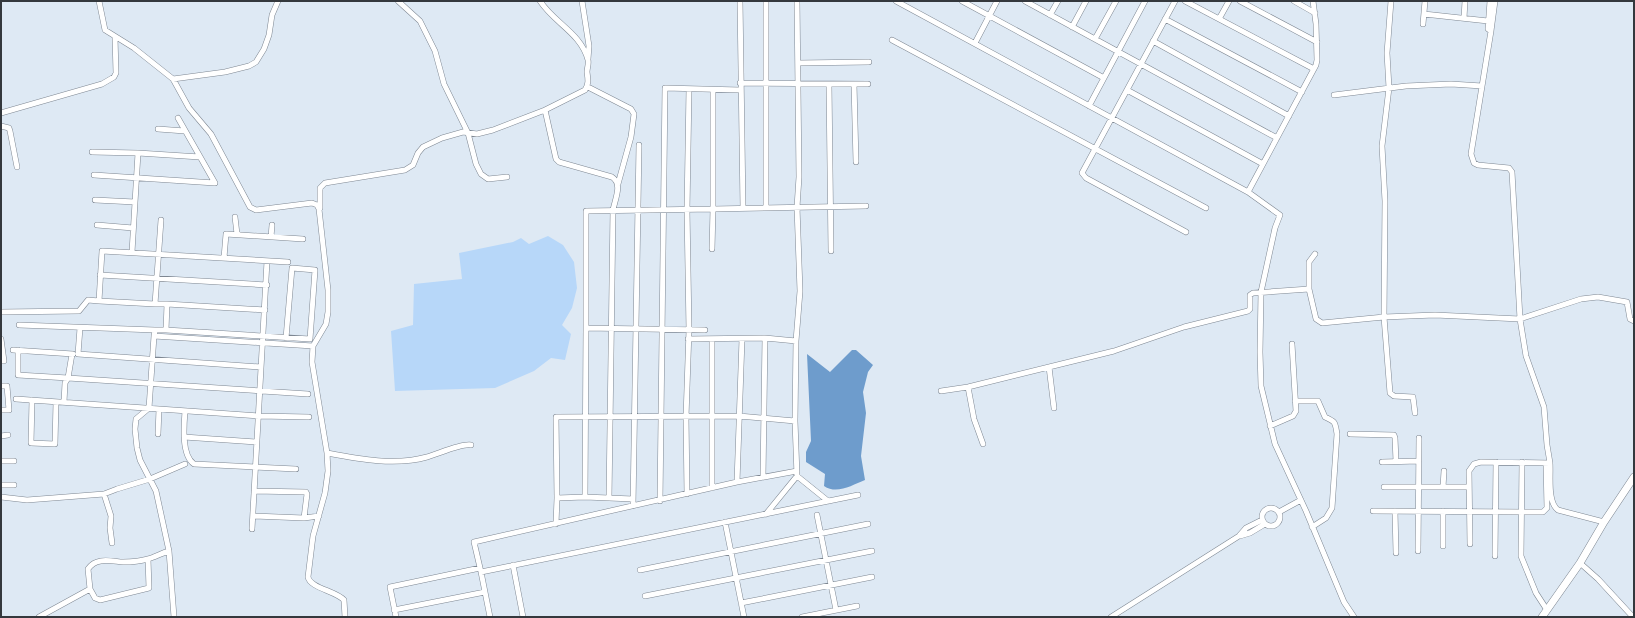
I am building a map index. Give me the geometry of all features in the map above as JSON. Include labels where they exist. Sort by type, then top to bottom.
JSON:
[{"type":"street","points":[[99,1],[105,30],[134,48],[173,79],[189,108],[211,134],[250,207],[256,210],[312,203],[317,205],[320,209]]},
{"type":"street","points":[[173,79],[230,71],[249,66],[256,62],[264,49],[269,35],[272,15],[278,1]]},
{"type":"street","points":[[398,1],[420,21],[435,51],[444,84],[468,133],[476,164],[483,177],[507,177]]},
{"type":"street","points":[[540,1],[552,17],[571,31],[582,46],[588,61]]},
{"type":"street","points":[[345,617],[345,603],[341,597],[312,584],[308,580],[313,536],[327,480],[327,453],[312,368],[313,346],[326,324],[328,312],[328,290],[320,209],[320,188],[325,183],[405,170],[414,164],[418,153],[423,147],[442,138],[457,133],[477,134],[493,130],[581,94],[588,87],[588,61],[590,46],[582,1]]},
{"type":"street","points":[[740,1],[740,90],[743,208]]},
{"type":"street","points":[[766,1],[766,208]]},
{"type":"street","points":[[766,514],[797,474],[795,421],[796,341],[800,291],[797,207],[799,177],[797,1]]},
{"type":"street","points":[[896,1],[1248,192],[1280,215],[1275,228],[1261,292],[1260,352],[1262,386],[1270,426],[1280,457],[1301,500],[1344,602],[1354,617]]},
{"type":"street","points":[[962,1],[1104,78]]},
{"type":"street","points":[[975,43],[997,1]]},
{"type":"street","points":[[1050,15],[1058,1]]},
{"type":"street","points":[[1072,27],[1086,1]]},
{"type":"street","points":[[1095,39],[1116,1]]},
{"type":"street","points":[[1089,106],[1145,1]]},
{"type":"street","points":[[1175,1],[1083,169],[1083,175],[1186,232]]},
{"type":"street","points":[[1185,1],[1314,69]]},
{"type":"street","points":[[1219,19],[1229,1]]},
{"type":"street","points":[[1240,1],[1316,42]]},
{"type":"street","points":[[1294,1],[1315,13]]},
{"type":"street","points":[[1248,192],[1314,69],[1317,60],[1313,1]]},
{"type":"street","points":[[1391,1],[1387,53],[1389,88],[1382,146],[1385,201],[1384,317],[1390,393],[1394,396],[1413,397],[1415,413]]},
{"type":"street","points":[[1423,24],[1425,1]]},
{"type":"street","points":[[1464,18],[1465,1]]},
{"type":"street","points":[[1490,1],[1488,29],[1491,31]]},
{"type":"street","points":[[1494,1],[1491,31],[1471,154],[1474,163],[1478,165],[1509,168],[1512,172],[1520,319],[1526,356],[1544,407],[1552,502],[1558,510],[1604,522]]},
{"type":"street","points":[[1027,2],[1277,138]]},
{"type":"street","points":[[1424,14],[1488,20]]},
{"type":"street","points":[[1165,19],[1302,92]]},
{"type":"street","points":[[1,113],[80,91],[109,81],[116,73],[115,37]]},
{"type":"street","points":[[892,40],[1206,208]]},
{"type":"street","points":[[1154,41],[1289,116]]},
{"type":"street","points":[[798,63],[869,62]]},
{"type":"street","points":[[740,83],[798,85],[868,84]]},
{"type":"street","points":[[854,84],[856,162]]},
{"type":"street","points":[[829,85],[831,251]]},
{"type":"street","points":[[1334,95],[1389,88],[1444,85],[1482,86]]},
{"type":"street","points":[[588,87],[631,109],[634,114],[613,210],[609,498]]},
{"type":"street","points":[[660,501],[665,88],[740,90]]},
{"type":"street","points":[[687,494],[686,417],[689,330],[687,210],[689,89]]},
{"type":"street","points":[[712,249],[713,90]]},
{"type":"street","points":[[1127,90],[1263,164]]},
{"type":"street","points":[[545,110],[556,159],[559,162],[612,177],[616,179],[618,184]]},
{"type":"street","points":[[94,175],[215,183],[178,118]]},
{"type":"street","points":[[1,126],[8,128],[10,131],[17,167]]},
{"type":"street","points":[[158,129],[185,131]]},
{"type":"street","points":[[633,506],[639,145]]},
{"type":"street","points":[[92,152],[200,157]]},
{"type":"street","points":[[132,252],[138,153]]},
{"type":"street","points":[[94,200],[135,202]]},
{"type":"street","points":[[585,497],[586,211],[866,206]]},
{"type":"street","points":[[235,217],[237,234]]},
{"type":"street","points":[[155,304],[160,220]]},
{"type":"street","points":[[97,225],[133,228]]},
{"type":"street","points":[[271,237],[272,225]]},
{"type":"street","points":[[224,258],[226,234],[303,239]]},
{"type":"street","points":[[99,301],[102,251],[288,262]]},
{"type":"street","points":[[1315,254],[1309,262],[1309,289],[1316,319],[1322,323],[1384,317],[1435,315],[1520,319],[1581,299],[1598,297],[1627,302],[1630,319],[1634,321]]},
{"type":"street","points":[[252,529],[267,261]]},
{"type":"street","points":[[154,333],[166,330],[286,338],[310,339],[315,270],[292,268],[286,338]]},
{"type":"street","points":[[100,275],[157,280],[266,285]]},
{"type":"street","points":[[941,391],[968,387],[1114,350],[1184,327],[1248,311],[1250,309],[1250,295],[1253,292],[1309,289]]},
{"type":"street","points":[[1,312],[79,311],[88,300],[265,310]]},
{"type":"street","points":[[166,330],[167,304]]},
{"type":"street","points":[[19,324],[313,346]]},
{"type":"street","points":[[78,354],[80,328]]},
{"type":"street","points":[[586,328],[705,330]]},
{"type":"street","points":[[154,333],[149,408],[136,419],[135,439],[140,460],[156,491],[168,550],[174,617]]},
{"type":"street","points":[[688,339],[765,338],[796,341]]},
{"type":"street","points":[[764,477],[765,338]]},
{"type":"street","points":[[1,339],[4,361],[1,361]]},
{"type":"street","points":[[712,339],[712,488]]},
{"type":"street","points":[[737,482],[742,339]]},
{"type":"street","points":[[1270,426],[1295,414],[1292,344]]},
{"type":"street","points":[[261,367],[16,350],[18,374],[308,394]]},
{"type":"street","points":[[64,402],[65,383],[68,378],[72,354]]},
{"type":"street","points":[[1049,366],[1054,408]]},
{"type":"street","points":[[1,386],[7,386],[9,410],[1,410]]},
{"type":"street","points":[[968,387],[974,419],[983,444]]},
{"type":"street","points":[[16,399],[258,416],[309,417]]},
{"type":"street","points":[[32,400],[31,443],[55,444],[56,402]]},
{"type":"street","points":[[1295,400],[1318,401],[1325,417],[1335,423],[1337,434],[1332,508],[1326,518],[1312,527]]},
{"type":"street","points":[[158,434],[159,409]]},
{"type":"street","points":[[184,411],[184,437],[189,458],[194,464],[296,469]]},
{"type":"street","points":[[556,524],[556,417],[739,416],[764,417],[795,421]]},
{"type":"street","points":[[1350,434],[1394,435],[1396,461]]},
{"type":"street","points":[[1,436],[8,435]]},
{"type":"street","points":[[184,437],[257,442]]},
{"type":"street","points":[[1418,551],[1419,438]]},
{"type":"street","points":[[327,453],[379,461],[413,460],[465,445],[471,445]]},
{"type":"street","points":[[1382,462],[1419,460]]},
{"type":"street","points":[[1,461],[14,461]]},
{"type":"street","points":[[1470,544],[1469,487],[1471,466],[1477,462],[1548,463]]},
{"type":"street","points":[[1495,556],[1496,462]]},
{"type":"street","points":[[1522,462],[1521,556],[1536,593],[1547,610]]},
{"type":"street","points":[[1373,511],[1543,512],[1547,508],[1548,463]]},
{"type":"street","points":[[1,497],[27,500],[104,494],[150,479],[185,464]]},
{"type":"street","points":[[1443,487],[1444,471]]},
{"type":"street","points":[[490,617],[474,542],[764,477],[797,474],[828,501]]},
{"type":"street","points":[[1542,617],[1580,563],[1604,522],[1634,477]]},
{"type":"street","points":[[1,485],[14,485]]},
{"type":"street","points":[[1384,487],[1469,487]]},
{"type":"street","points":[[254,491],[306,492],[304,518]]},
{"type":"street","points":[[104,494],[111,516],[110,528],[112,543]]},
{"type":"street","points":[[396,617],[390,587],[513,565],[858,495]]},
{"type":"street","points":[[557,498],[585,497],[633,499]]},
{"type":"street","points":[[1279,512],[1301,500]]},
{"type":"street","points":[[1270,508],[1279,512],[1279,522],[1275,526],[1270,527],[1263,522],[1262,514],[1265,510],[1270,508]]},
{"type":"street","points":[[1395,511],[1396,553]]},
{"type":"street","points":[[1443,511],[1443,546]]},
{"type":"street","points":[[817,515],[836,610]]},
{"type":"street","points":[[253,516],[304,518],[319,516]]},
{"type":"street","points":[[725,522],[744,617]]},
{"type":"street","points":[[1111,617],[1239,536],[1246,528],[1263,522]]},
{"type":"street","points":[[640,570],[868,524]]},
{"type":"street","points":[[148,559],[149,588],[100,600],[94,598],[90,589],[88,570],[93,564],[100,561],[113,560],[123,562],[148,559],[168,550]]},
{"type":"street","points":[[645,596],[872,551]]},
{"type":"street","points":[[1580,563],[1598,579],[1633,617]]},
{"type":"street","points":[[513,565],[523,617]]},
{"type":"street","points":[[741,603],[872,577]]},
{"type":"street","points":[[38,617],[46,615],[90,589]]},
{"type":"street","points":[[394,610],[485,592]]},
{"type":"street","points":[[802,617],[857,606]]},
{"type":"shaded area","points":[[548,236],[563,245],[574,262],[577,288],[572,308],[562,325],[571,334],[565,360],[551,358],[534,371],[495,388],[395,391],[391,331],[413,325],[414,284],[462,279],[459,253],[513,242],[521,238],[529,244]]},
{"type":"shaded area","points":[[852,350],[856,350],[873,365],[868,372],[863,392],[866,413],[861,456],[865,480],[834,490],[824,486],[825,474],[806,462],[806,452],[811,441],[807,354],[830,372]]}]
